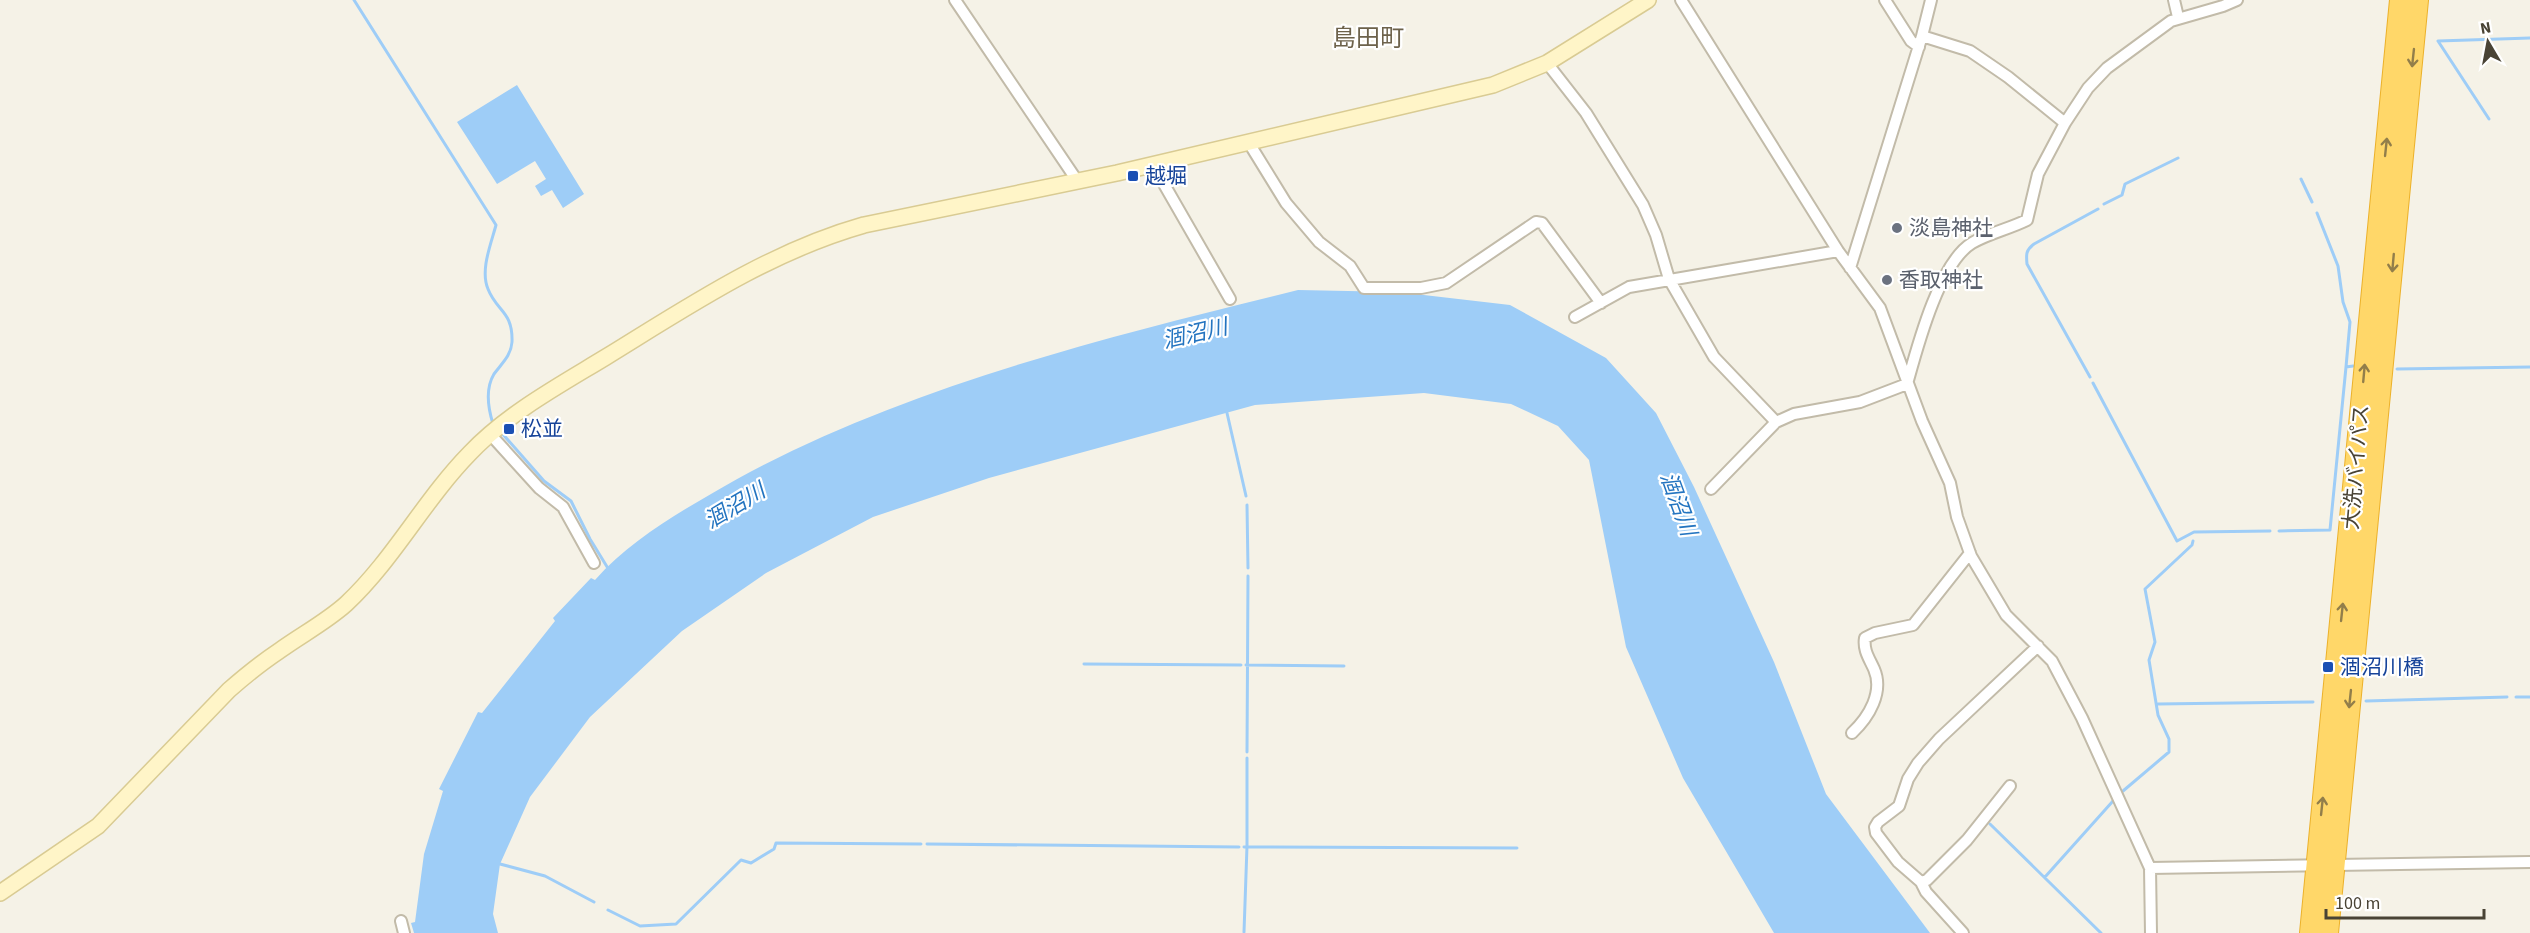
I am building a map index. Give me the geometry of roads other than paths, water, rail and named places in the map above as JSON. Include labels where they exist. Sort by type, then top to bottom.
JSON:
[{"type":"highway","name":"大洗バイパス","points":[[2328,933],[2325,865],[2400,0]]},
{"type":"highway","name":"大洗バイパス","points":[[2310,933],[2325,865],[2337,833],[2418,0]]},
{"type":"street","points":[[955,0],[1078,182]]},
{"type":"street","points":[[0,892],[86,836],[250,671],[344,605],[379,570],[460,464],[490,434],[555,388],[712,291],[771,260],[831,235],[864,225],[1078,182],[1493,85],[1547,63],[1648,0]]},
{"type":"street","points":[[1681,0],[1838,251],[1880,308],[1907,384],[1950,483],[1957,517],[1970,553],[2006,615],[2052,661],[2082,718],[2150,868],[2151,933]]},
{"type":"street","points":[[1885,0],[1911,41],[1970,51],[2008,77],[2065,123]]},
{"type":"street","points":[[1850,268],[1931,0]]},
{"type":"street","points":[[2174,0],[2178,17]]},
{"type":"street","points":[[1907,384],[1925,324],[1944,278],[1969,244],[2026,220],[2038,174],[2065,123],[2088,88],[2108,68],[2178,17],[2207,11],[2237,0]]},
{"type":"street","points":[[1547,63],[1586,113],[1643,206],[1656,235],[1670,279],[1714,357],[1776,422]]},
{"type":"street","points":[[1249,143],[1286,203],[1318,242],[1350,266],[1364,288],[1422,288],[1446,284],[1536,222],[1542,223],[1601,303]]},
{"type":"street","points":[[1154,165],[1230,299]]},
{"type":"street","points":[[1575,317],[1629,287],[1838,251]]},
{"type":"street","points":[[1711,489],[1776,422],[1794,414],[1860,402],[1907,384]]},
{"type":"street","points":[[490,434],[539,488],[563,507],[594,563]]},
{"type":"street","points":[[1852,733],[1870,713],[1878,683],[1875,671],[1865,652],[1865,638],[1875,633],[1913,625],[1970,553]]},
{"type":"street","points":[[1963,933],[1926,892],[1921,882],[1898,862],[1876,833],[1875,827],[1899,806],[1908,779],[1918,763],[1939,739],[2038,646]]},
{"type":"street","points":[[1921,882],[1927,880],[1967,840],[2010,786]]},
{"type":"street","points":[[2150,868],[2530,862]]},
{"type":"street","points":[[401,921],[404,933]]},
{"type":"water","points":[[517,85],[584,194],[563,208],[552,190],[541,196],[535,186],[546,179],[535,161],[497,184],[457,122]]},
{"type":"water","name":"涸沼川","points":[[1298,290],[1398,292],[1510,305],[1606,358],[1656,413],[1694,487],[1774,662],[1826,794],[1930,933],[1774,933],[1683,778],[1626,647],[1589,460],[1558,426],[1511,404],[1424,393],[1255,405],[989,478],[873,517],[766,573],[682,631],[590,717],[530,797],[500,864],[493,914],[498,933],[414,933],[411,923],[415,922],[424,854],[443,791],[439,789],[478,712],[482,713],[555,621],[553,618],[591,578],[595,580],[621,555],[664,522],[778,458],[849,425],[922,397],[1072,348]]},
{"type":"waterway","points":[[354,0],[496,225],[487,257],[486,282],[492,297],[510,324],[512,342],[508,355],[494,374],[489,386],[489,405],[493,424]]},
{"type":"waterway","points":[[2489,119],[2438,41],[2530,38]]},
{"type":"waterway","points":[[2104,204],[2122,195],[2125,184],[2178,158]]},
{"type":"waterway","points":[[2301,179],[2312,202]]},
{"type":"waterway","points":[[2090,377],[2027,264],[2027,255],[2029,248],[2034,244],[2098,209]]},
{"type":"waterway","points":[[2317,213],[2338,266],[2343,302],[2350,322],[2346,367],[2353,366]]},
{"type":"waterway","points":[[2279,531],[2330,530],[2346,367]]},
{"type":"waterway","points":[[2397,369],[2530,367]]},
{"type":"waterway","points":[[2093,383],[2177,541],[2194,532],[2270,531]]},
{"type":"waterway","points":[[1227,413],[1246,496]]},
{"type":"waterway","points":[[500,431],[544,481],[571,501],[609,570]]},
{"type":"waterway","points":[[1247,505],[1248,568]]},
{"type":"waterway","points":[[2123,791],[2169,752],[2169,739],[2158,715],[2149,660],[2155,642],[2145,589],[2192,545],[2193,541]]},
{"type":"waterway","points":[[1247,752],[1248,576]]},
{"type":"waterway","points":[[1084,664],[1241,665]]},
{"type":"waterway","points":[[1246,665],[1344,666]]},
{"type":"waterway","points":[[2366,701],[2507,697]]},
{"type":"waterway","points":[[2516,697],[2530,697]]},
{"type":"waterway","points":[[2158,704],[2313,702]]},
{"type":"waterway","points":[[1244,932],[1247,758]]},
{"type":"waterway","points":[[2045,877],[2113,801]]},
{"type":"waterway","points":[[1990,824],[2101,933]]},
{"type":"waterway","points":[[608,910],[640,926],[676,924],[741,860],[751,863],[774,849],[776,843],[921,844]]},
{"type":"waterway","points":[[927,844],[1239,847]]},
{"type":"waterway","points":[[1244,847],[1517,848]]},
{"type":"waterway","points":[[500,864],[545,876],[594,902]]},
{"type":"place","name":"越堀","points":[[1133,176]]},
{"type":"place","name":"淡島神社","points":[[1897,228]]},
{"type":"place","name":"香取神社","points":[[1887,280]]},
{"type":"place","name":"松並","points":[[509,429]]},
{"type":"place","name":"涸沼川橋","points":[[2328,667]]},
{"type":"district","name":"島田町","points":[[1368,38]]}]
